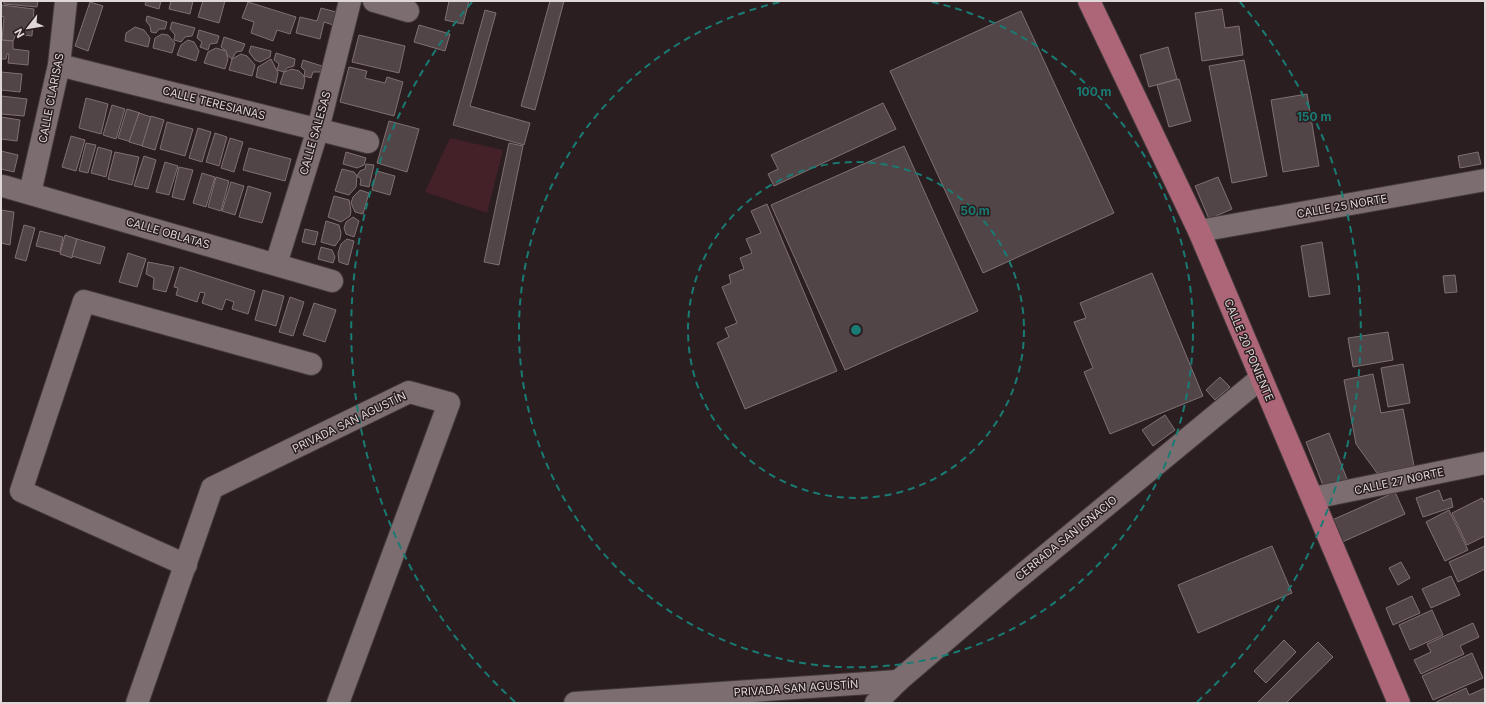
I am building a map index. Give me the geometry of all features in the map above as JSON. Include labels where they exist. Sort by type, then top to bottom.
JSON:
[{"type":"main road","name":"CALLE 20 PONIENTE","points":[[1089,1],[1199,231],[1399,703]]},
{"type":"street","name":"CALLE CLARISAS","points":[[30,193],[59,65],[66,1]]},
{"type":"street","name":"CALLE SALESAS","points":[[276,264],[318,129],[350,1]]},
{"type":"street","points":[[374,1],[408,11]]},
{"type":"street","name":"CALLE TERESIANAS","points":[[59,65],[368,142]]},
{"type":"street","name":"CALLE 25 NORTE","points":[[1199,231],[1485,180]]},
{"type":"street","name":"CALLE OBLATAS","points":[[3,186],[332,281]]},
{"type":"street","points":[[186,565],[21,491],[84,301],[311,364]]},
{"type":"street","name":"CERRADA SAN IGNACIO","points":[[876,703],[898,681],[1010,584],[1261,378]]},
{"type":"street","name":"PRIVADA SAN AGUSTÍN","points":[[137,703],[212,488],[409,392],[449,403],[338,703]]},
{"type":"street","name":"CALLE 27 NORTE","points":[[1313,498],[1485,463]]},
{"type":"street","name":"PRIVADA SAN AGUSTÍN","points":[[575,703],[898,681]]},
{"type":"shaded area","points":[[450,138],[503,150],[487,213],[425,192]]},
{"type":"building","points":[[4,1],[38,1],[37,7],[4,4]]},
{"type":"building","points":[[146,1],[161,1],[159,9],[145,5]]},
{"type":"building","points":[[171,1],[193,1],[190,14],[169,9]]},
{"type":"building","points":[[203,1],[225,1],[219,23],[198,17]]},
{"type":"building","points":[[449,1],[469,1],[463,24],[445,20]]},
{"type":"building","points":[[550,1],[564,1],[535,110],[521,106]]},
{"type":"building","points":[[90,2],[103,6],[88,51],[75,46]]},
{"type":"building","points":[[248,2],[296,17],[290,34],[277,30],[273,41],[251,33],[254,22],[242,18]]},
{"type":"building","points":[[1,5],[34,9],[32,36],[16,34],[13,41],[2,40],[4,17],[1,16]]},
{"type":"building","points":[[321,8],[336,12],[333,25],[324,22],[320,39],[296,33],[300,17],[317,21]]},
{"type":"building","points":[[1222,9],[1225,28],[1239,26],[1243,55],[1202,61],[1195,13]]},
{"type":"building","points":[[485,10],[496,13],[470,106],[530,123],[524,145],[453,125]]},
{"type":"building","points":[[1021,11],[1114,213],[983,273],[890,71]]},
{"type":"building","points":[[147,16],[167,22],[165,29],[159,29],[156,33],[151,32],[150,26],[146,21]]},
{"type":"building","points":[[172,22],[195,28],[192,36],[185,37],[181,42],[174,40],[175,35],[170,29]]},
{"type":"building","points":[[419,25],[450,34],[445,51],[414,42]]},
{"type":"building","points":[[135,27],[144,30],[150,38],[148,47],[125,41],[126,33]]},
{"type":"building","points":[[199,30],[219,36],[217,43],[210,44],[208,50],[200,47],[202,42],[197,38]]},
{"type":"building","points":[[162,34],[168,35],[175,43],[172,53],[153,48],[155,38]]},
{"type":"building","points":[[359,35],[405,46],[399,73],[352,62]]},
{"type":"building","points":[[224,37],[245,44],[242,51],[236,52],[232,59],[221,47]]},
{"type":"building","points":[[1,40],[13,41],[13,49],[29,51],[28,65],[8,63],[9,54],[7,54],[6,59],[1,59]]},
{"type":"building","points":[[188,40],[194,42],[199,51],[196,61],[177,55],[181,45]]},
{"type":"building","points":[[251,46],[271,51],[270,57],[260,62],[255,60],[249,52]]},
{"type":"building","points":[[1168,47],[1177,79],[1149,87],[1140,55]]},
{"type":"building","points":[[216,48],[226,51],[228,59],[225,69],[204,63],[208,52]]},
{"type":"building","points":[[276,53],[295,59],[294,66],[287,68],[284,72],[277,70],[279,64],[274,60]]},
{"type":"building","points":[[241,54],[247,56],[255,65],[252,76],[229,70],[232,59]]},
{"type":"building","points":[[271,59],[278,73],[276,83],[256,77],[258,67]]},
{"type":"building","points":[[303,60],[322,66],[320,72],[313,72],[311,78],[304,76],[305,71],[301,67]]},
{"type":"building","points":[[1244,60],[1267,176],[1232,183],[1209,66]]},
{"type":"building","points":[[349,67],[367,71],[365,78],[385,83],[387,77],[403,82],[394,116],[340,102]]},
{"type":"building","points":[[292,69],[299,71],[304,76],[305,80],[303,89],[280,84],[284,72]]},
{"type":"building","points":[[1,72],[22,74],[20,92],[1,90]]},
{"type":"building","points":[[1179,79],[1191,121],[1169,127],[1157,85]]},
{"type":"building","points":[[1307,94],[1319,166],[1283,172],[1271,100]]},
{"type":"building","points":[[1,96],[27,99],[24,116],[1,114]]},
{"type":"building","points":[[86,98],[108,104],[101,134],[79,128]]},
{"type":"building","points":[[883,103],[896,129],[774,186],[768,174],[778,169],[771,155]]},
{"type":"building","points":[[112,105],[125,109],[116,139],[103,135]]},
{"type":"building","points":[[127,109],[140,113],[131,142],[118,138]]},
{"type":"building","points":[[139,113],[151,117],[143,146],[129,142]]},
{"type":"building","points":[[151,116],[164,120],[155,150],[142,146]]},
{"type":"building","points":[[1,117],[20,120],[17,141],[1,139]]},
{"type":"building","points":[[389,121],[419,129],[407,172],[377,163]]},
{"type":"building","points":[[167,122],[193,129],[185,156],[160,149]]},
{"type":"building","points":[[198,128],[211,132],[202,162],[189,158]]},
{"type":"building","points":[[215,133],[227,137],[219,166],[206,162]]},
{"type":"building","points":[[71,136],[85,140],[76,171],[62,167]]},
{"type":"building","points":[[230,138],[243,142],[234,172],[221,168]]},
{"type":"building","points":[[86,143],[96,145],[88,173],[79,171]]},
{"type":"building","points":[[509,143],[523,146],[499,265],[484,262]]},
{"type":"building","points":[[904,146],[978,311],[845,370],[771,205]]},
{"type":"building","points":[[98,147],[112,151],[106,177],[91,173]]},
{"type":"building","points":[[249,148],[291,159],[285,181],[243,170]]},
{"type":"building","points":[[1,151],[18,155],[14,172],[1,169]]},
{"type":"building","points":[[115,152],[139,157],[132,185],[108,179]]},
{"type":"building","points":[[346,152],[366,158],[364,165],[357,168],[343,164]]},
{"type":"building","points":[[1478,152],[1481,164],[1460,168],[1458,156]]},
{"type":"building","points":[[144,156],[156,160],[148,189],[134,186]]},
{"type":"building","points":[[165,162],[178,166],[169,195],[156,192]]},
{"type":"building","points":[[366,164],[374,165],[369,187],[360,185],[361,179],[357,176],[360,171],[365,169]]},
{"type":"building","points":[[179,167],[193,170],[184,200],[172,197]]},
{"type":"building","points":[[342,169],[354,172],[357,176],[356,187],[349,195],[335,191]]},
{"type":"building","points":[[377,171],[395,176],[390,195],[372,190]]},
{"type":"building","points":[[202,173],[215,177],[206,207],[193,203]]},
{"type":"building","points":[[216,177],[229,181],[221,211],[208,207]]},
{"type":"building","points":[[1218,177],[1232,209],[1209,219],[1195,186]]},
{"type":"building","points":[[231,182],[244,186],[235,215],[222,211]]},
{"type":"building","points":[[248,186],[271,193],[262,223],[239,217]]},
{"type":"building","points":[[360,190],[369,193],[363,214],[355,212],[351,203],[353,197]]},
{"type":"building","points":[[334,196],[349,200],[351,211],[350,216],[341,222],[328,217]]},
{"type":"building","points":[[767,204],[837,371],[745,409],[717,343],[729,337],[725,328],[737,323],[722,287],[731,283],[729,275],[744,269],[740,258],[752,253],[746,239],[761,233],[751,211]]},
{"type":"building","points":[[1,210],[14,212],[10,245],[1,243]]},
{"type":"building","points":[[353,217],[359,221],[354,237],[346,234],[344,228],[346,222]]},
{"type":"building","points":[[326,221],[339,225],[341,233],[340,239],[335,246],[321,242]]},
{"type":"building","points":[[24,225],[35,228],[26,261],[15,258]]},
{"type":"building","points":[[305,229],[318,232],[315,245],[302,242]]},
{"type":"building","points":[[40,231],[63,237],[60,252],[36,246]]},
{"type":"building","points":[[65,235],[77,239],[72,258],[60,254]]},
{"type":"building","points":[[77,239],[105,247],[100,264],[72,256]]},
{"type":"building","points":[[347,239],[354,241],[348,265],[339,262],[338,253],[341,244]]},
{"type":"building","points":[[1322,242],[1330,294],[1309,297],[1301,246]]},
{"type":"building","points":[[321,247],[332,250],[335,257],[333,263],[318,259]]},
{"type":"building","points":[[128,253],[146,259],[137,287],[119,282]]},
{"type":"building","points":[[148,262],[174,267],[166,292],[153,289],[154,278],[146,274]]},
{"type":"building","points":[[180,267],[255,291],[248,314],[232,309],[234,302],[226,299],[222,310],[202,303],[205,293],[200,292],[197,302],[176,295],[178,288],[174,287]]},
{"type":"building","points":[[1152,273],[1203,396],[1110,434],[1084,372],[1093,368],[1074,322],[1086,318],[1080,303]]},
{"type":"building","points":[[1455,275],[1457,292],[1445,293],[1443,276]]},
{"type":"building","points":[[263,290],[284,296],[276,326],[255,320]]},
{"type":"building","points":[[290,297],[304,302],[293,336],[279,332]]},
{"type":"building","points":[[314,303],[336,310],[325,342],[303,335]]},
{"type":"building","points":[[1388,332],[1393,360],[1353,367],[1348,338]]},
{"type":"building","points":[[1403,364],[1410,403],[1388,407],[1381,368]]},
{"type":"building","points":[[1373,374],[1381,413],[1403,409],[1414,466],[1377,473],[1356,444],[1344,380]]},
{"type":"building","points":[[1220,377],[1230,387],[1215,400],[1206,390]]},
{"type":"building","points":[[1165,415],[1175,430],[1153,446],[1142,430]]},
{"type":"building","points":[[1329,433],[1347,479],[1324,488],[1306,442]]},
{"type":"building","points":[[1439,490],[1443,501],[1451,498],[1453,507],[1423,517],[1416,498]]},
{"type":"building","points":[[1395,492],[1405,514],[1340,543],[1330,521]]},
{"type":"building","points":[[1482,498],[1485,504],[1485,536],[1467,545],[1452,513]]},
{"type":"building","points":[[1449,510],[1468,550],[1445,561],[1426,522]]},
{"type":"building","points":[[1272,546],[1292,593],[1198,633],[1178,585]]},
{"type":"building","points":[[1485,546],[1485,569],[1458,582],[1449,562]]},
{"type":"building","points":[[1401,562],[1410,578],[1398,585],[1389,568]]},
{"type":"building","points":[[1451,576],[1460,595],[1431,608],[1422,589]]},
{"type":"building","points":[[1412,596],[1420,613],[1393,625],[1386,608]]},
{"type":"building","points":[[1432,610],[1443,635],[1410,650],[1399,625]]},
{"type":"building","points":[[1473,623],[1479,637],[1460,646],[1464,654],[1421,674],[1414,660],[1431,652],[1427,644]]},
{"type":"building","points":[[1284,640],[1296,652],[1266,683],[1254,671]]},
{"type":"building","points":[[1318,642],[1333,657],[1286,703],[1257,703]]},
{"type":"building","points":[[1472,653],[1483,678],[1433,700],[1422,676]]},
{"type":"building","points":[[1466,688],[1469,695],[1485,688],[1485,703],[1436,702]]}]
